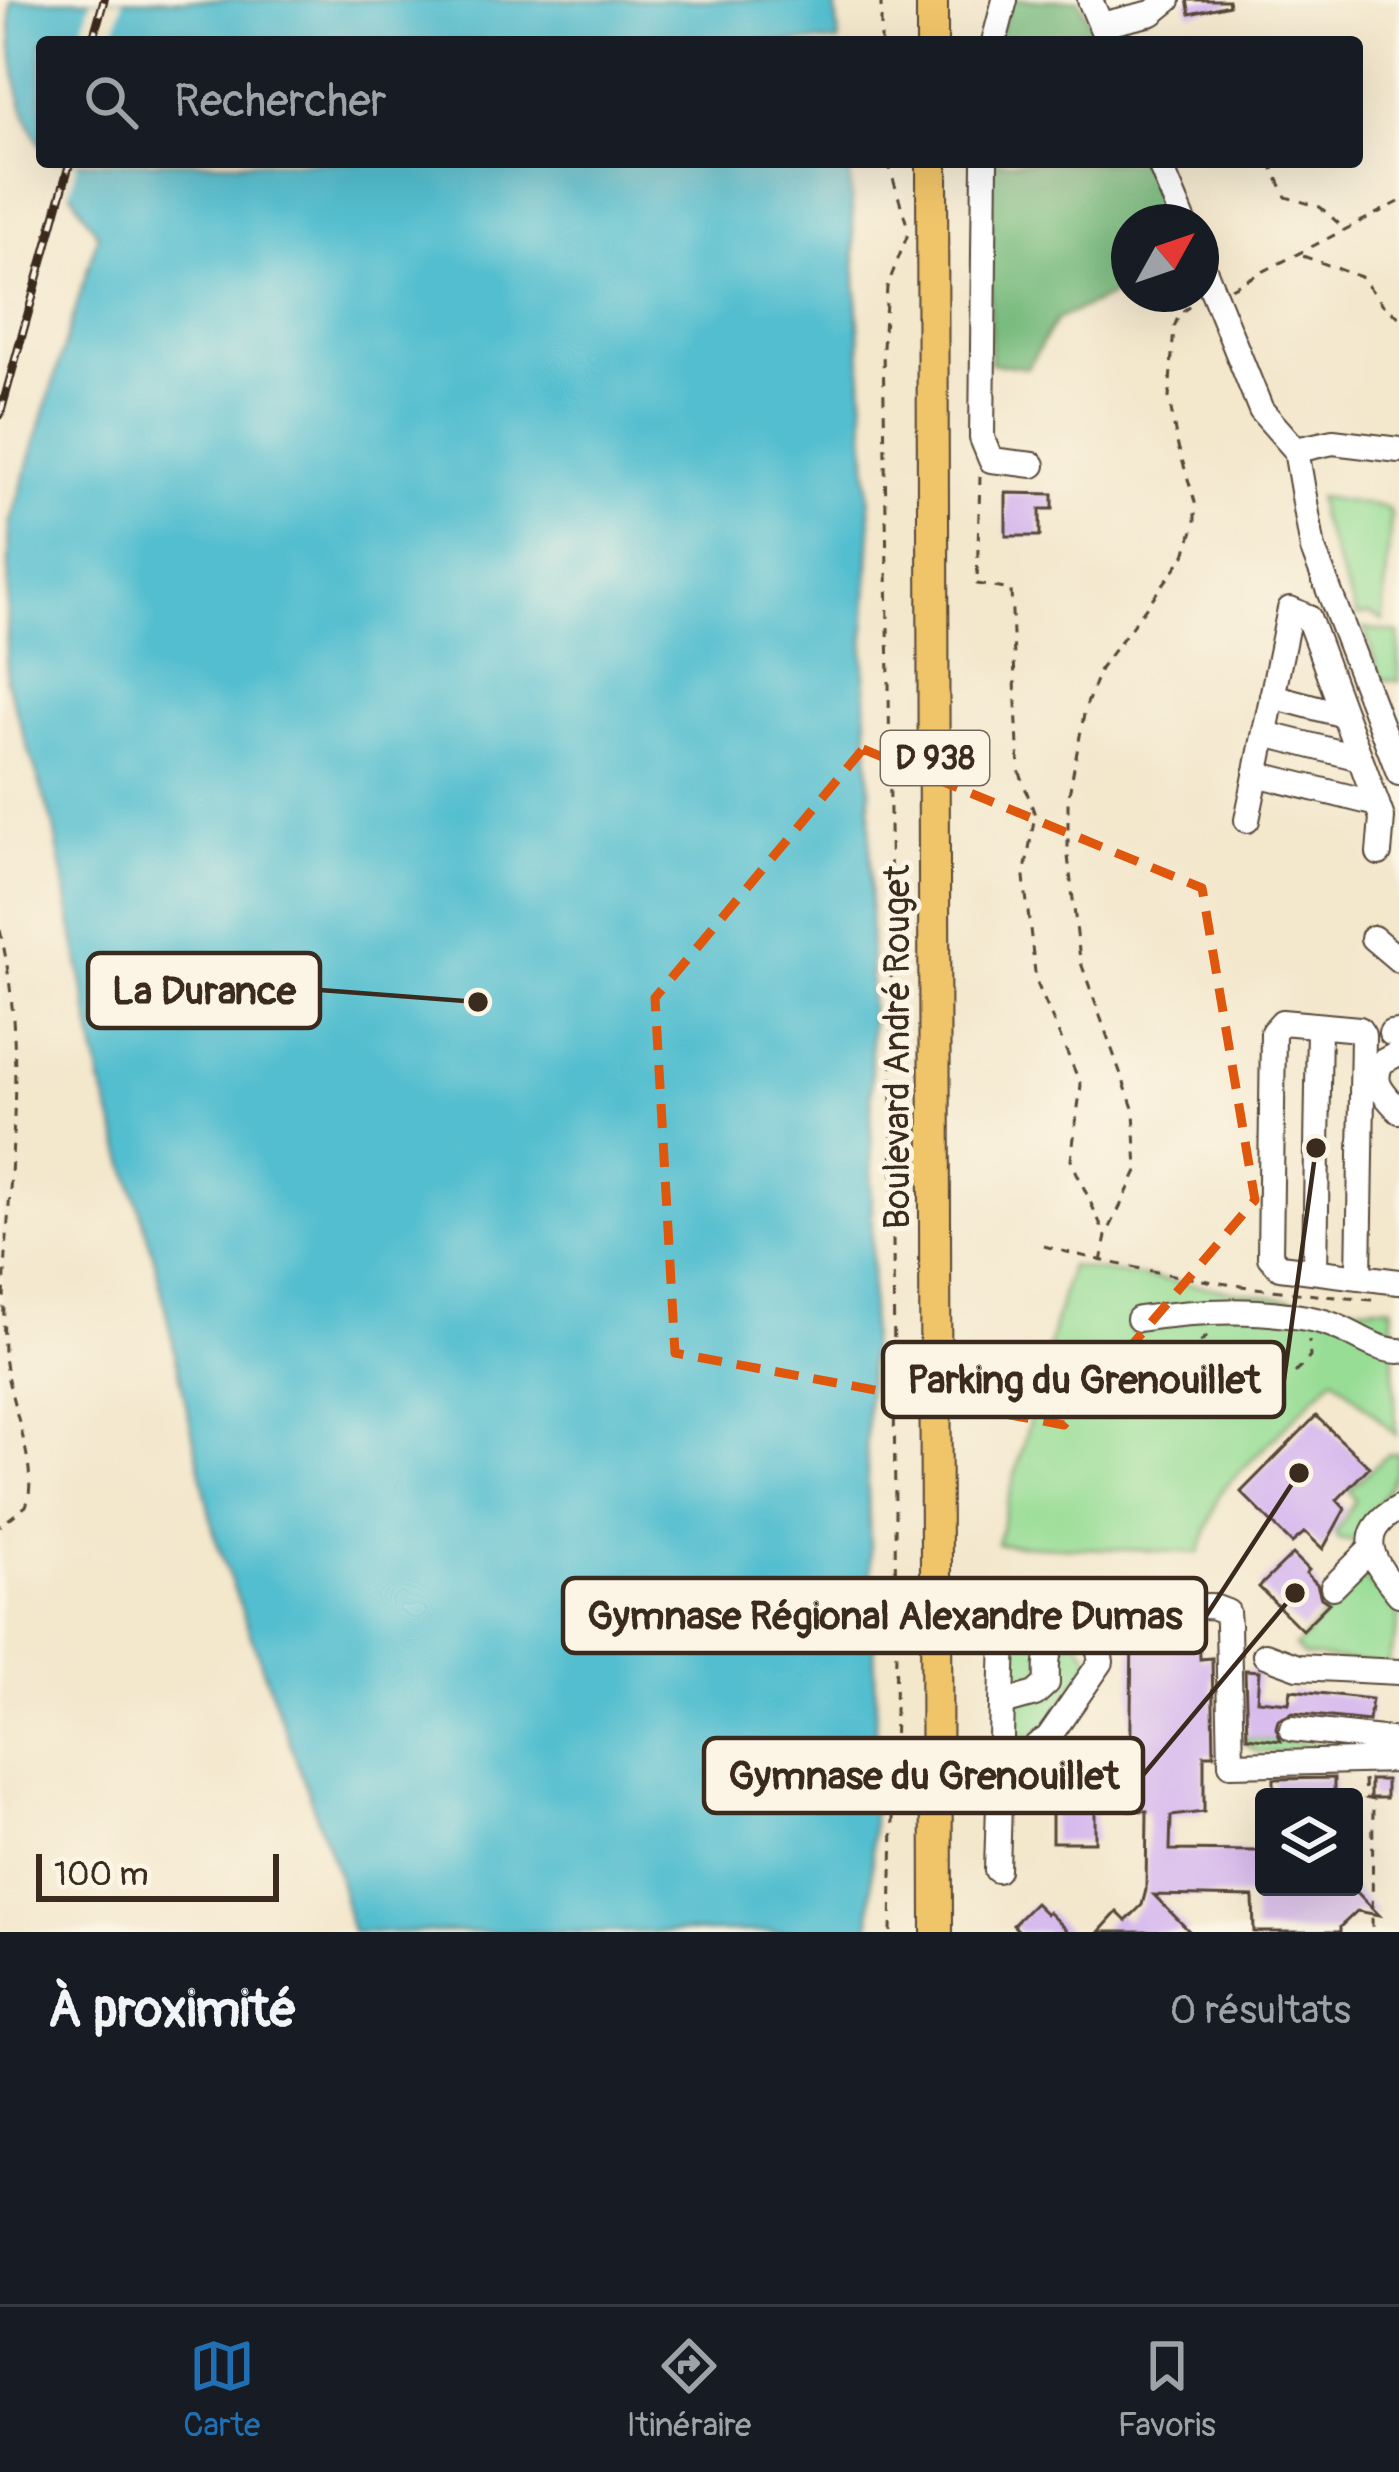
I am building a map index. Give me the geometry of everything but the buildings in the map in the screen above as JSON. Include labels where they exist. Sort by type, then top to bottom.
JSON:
[{"type":"main road","points":[[932,0],[932,36]]},
{"type":"main road","name":"Boulevard André Rouget","points":[[932,168],[937,1932]]},
{"type":"street","points":[[996,36],[1005,0]]},
{"type":"street","points":[[1090,0],[1104,33],[1139,7],[1152,13],[1168,0]]},
{"type":"street","points":[[985,168],[982,438],[991,460],[1034,465]]},
{"type":"street","points":[[1162,168],[1176,204]]},
{"type":"street","points":[[1219,305],[1261,410],[1296,450],[1313,549],[1399,773]]},
{"type":"street","points":[[1296,450],[1333,442],[1399,450]]},
{"type":"street","points":[[1247,820],[1290,609],[1308,617],[1377,804],[1382,818],[1379,854]]},
{"type":"street","points":[[1280,659],[1327,669]]},
{"type":"street","points":[[1272,696],[1344,715]]},
{"type":"street","points":[[1265,734],[1360,758]]},
{"type":"street","points":[[1256,774],[1377,804]]},
{"type":"street","points":[[1373,938],[1399,960]]},
{"type":"street","points":[[1386,1051],[1362,1032],[1282,1022],[1274,1032],[1270,1257],[1280,1267],[1399,1282]]},
{"type":"street","points":[[1315,1271],[1319,1026]]},
{"type":"street","points":[[1386,1051],[1378,1088],[1399,1111]]},
{"type":"street","points":[[1359,1276],[1386,1051]]},
{"type":"street","points":[[1139,1319],[1194,1311],[1254,1312],[1323,1321],[1384,1351],[1399,1351]]},
{"type":"street","points":[[1333,1587],[1371,1549],[1377,1526],[1397,1506]]},
{"type":"street","points":[[1371,1549],[1381,1575],[1396,1589]]},
{"type":"street","points":[[997,1870],[1005,1605],[1069,1622],[1100,1648],[1100,1662],[1048,1738],[1037,1745]]},
{"type":"street","points":[[1003,1703],[1035,1694],[1047,1683],[1046,1652],[1076,1607],[1211,1606],[1227,1612],[1231,1764],[1399,1760]]},
{"type":"street","points":[[1264,1655],[1298,1667],[1399,1672]]},
{"type":"street","points":[[1292,1729],[1399,1741]]},
{"type":"street","points":[[1001,1774],[1048,1775]]},
{"type":"path","points":[[880,0],[881,36]]},
{"type":"path","points":[[890,168],[909,230],[887,287],[883,347],[896,1630],[891,1932]]},
{"type":"path","points":[[1273,168],[1286,197],[1320,207],[1347,230]]},
{"type":"path","points":[[1219,293],[1399,202]]},
{"type":"path","points":[[1301,255],[1360,277],[1399,317]]},
{"type":"path","points":[[1101,1262],[1106,1236],[1137,1171],[1135,1111],[1080,961],[1068,856],[1068,800],[1085,709],[1100,669],[1185,554],[1195,524],[1195,502],[1169,398],[1174,327],[1184,312]]},
{"type":"path","points":[[982,438],[977,584],[1011,590],[1019,770],[1035,814],[1024,877],[1036,981],[1081,1084],[1071,1160],[1106,1236]]},
{"type":"path","points":[[0,930],[9,986],[13,1104],[2,1314],[5,1368],[32,1490],[26,1506],[0,1526]]},
{"type":"path","points":[[1044,1246],[1101,1262],[1379,1301]]},
{"type":"path","points":[[1364,1760],[1365,1798],[1373,1800],[1372,1932]]},
{"type":"highlighted area","points":[[863,749],[1202,888],[1255,1200],[1064,1425],[675,1353],[655,998]]},
{"type":"green space","points":[[1009,0],[1079,0],[1096,36],[1000,36]]},
{"type":"green space","points":[[991,168],[1152,168],[1167,204],[1111,204],[1111,296],[1057,319],[1027,368],[990,363]]},
{"type":"green space","points":[[1318,497],[1386,507],[1391,515],[1383,621],[1370,614],[1357,616],[1320,518]]},
{"type":"green space","points":[[1364,628],[1399,633],[1399,681],[1381,679]]},
{"type":"green space","points":[[1070,1266],[1321,1304],[1392,1307],[1396,1435],[1334,1377],[1220,1492],[1199,1553],[997,1544]]},
{"type":"green space","points":[[1398,1453],[1392,1481],[1356,1542],[1338,1539],[1335,1533],[1355,1500],[1349,1490],[1388,1454]]},
{"type":"green space","points":[[1358,1573],[1399,1610],[1388,1665],[1304,1656],[1295,1647]]},
{"type":"green space","points":[[1016,1616],[1063,1619],[1042,1684],[1030,1689],[1012,1686]]},
{"type":"green space","points":[[1076,1637],[1091,1659],[1043,1732],[1022,1739],[1013,1733],[1011,1713],[1053,1652]]},
{"type":"green space","points":[[1236,1737],[1369,1748],[1369,1754],[1257,1752]]},
{"type":"water","points":[[11,0],[835,0],[838,36],[36,36],[36,136],[25,112],[11,39]]},
{"type":"water","points":[[56,168],[849,168],[871,528],[864,650],[870,790],[872,1267],[866,1444],[876,1698],[870,1932],[352,1932],[338,1875],[215,1537],[155,1261],[101,1082],[54,827],[6,680],[10,525],[98,235]]},
{"type":"pier","points":[[91,0],[123,0],[114,36],[81,36]]},
{"type":"pier","points":[[48,168],[76,168],[68,200]]},
{"type":"railway","points":[[94,36],[104,0]]},
{"type":"railway","points":[[0,415],[68,168]]},
{"type":"place","name":"La Durance","points":[[478,1002]]},
{"type":"place","name":"Parking du Grenouillet","points":[[1316,1148]]},
{"type":"place","name":"Gymnase Régional Alexandre Dumas","points":[[1299,1473]]},
{"type":"place","name":"Gymnase du Grenouillet","points":[[1295,1593]]}]
